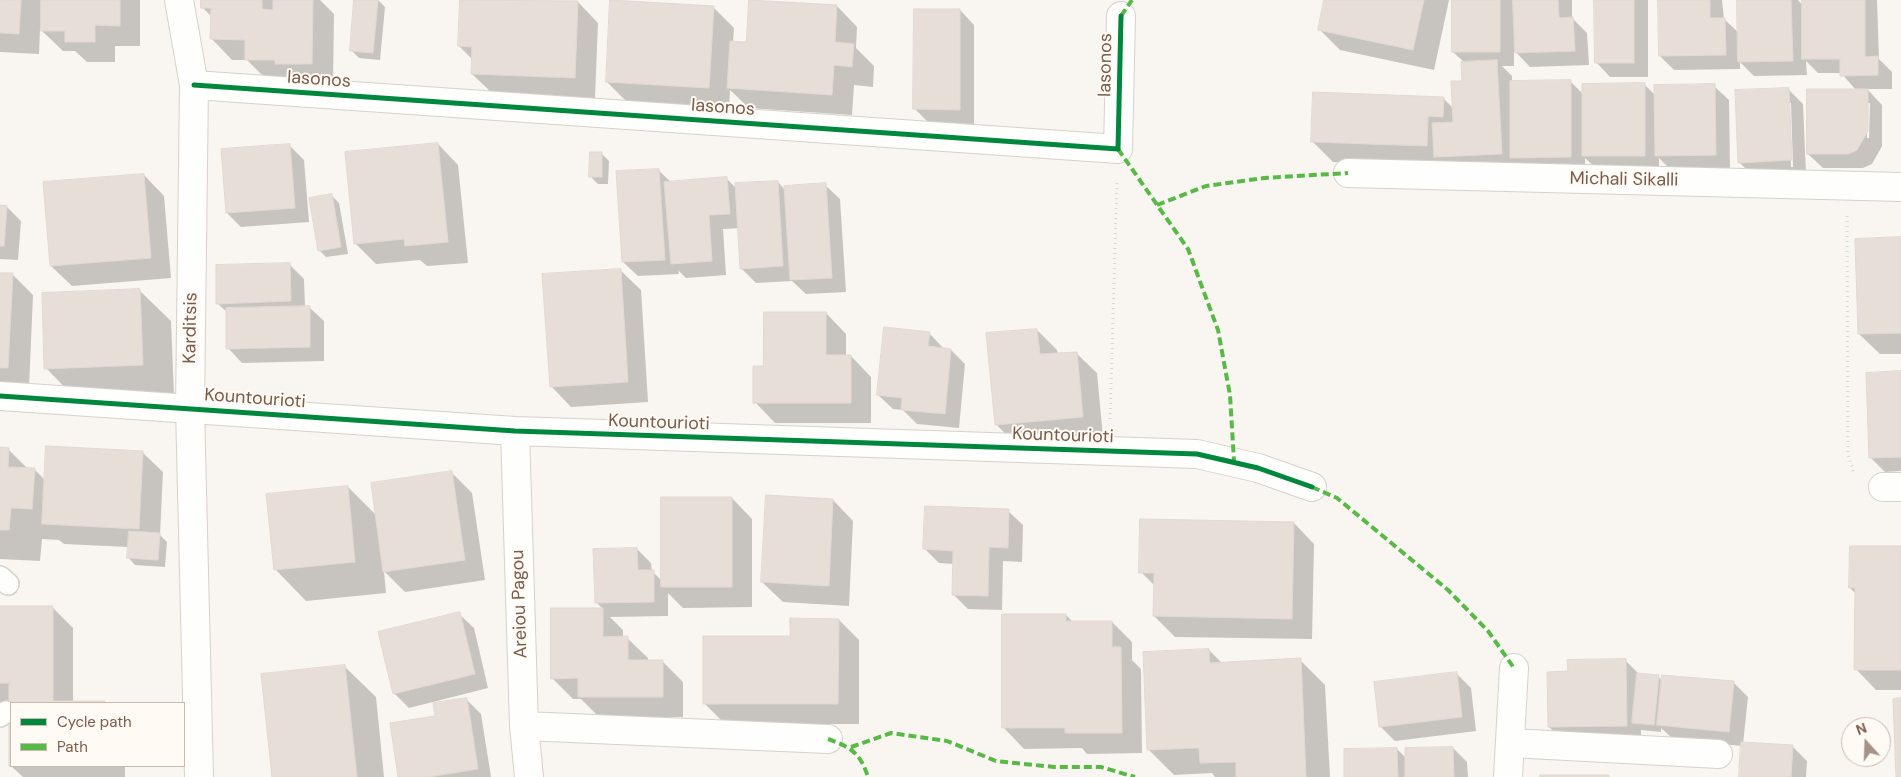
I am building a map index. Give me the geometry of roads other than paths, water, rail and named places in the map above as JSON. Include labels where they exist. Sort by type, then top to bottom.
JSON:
[{"type":"street","name":"Karditsis","points":[[179,0],[194,85],[190,408],[199,777]]},
{"type":"street","name":"Iasonos","points":[[194,85],[1118,148],[1121,16]]},
{"type":"street","name":"Michali Sikalli","points":[[1348,173],[1901,187]]},
{"type":"street","name":"Kountourioti","points":[[0,396],[515,431],[1196,454],[1234,461],[1312,487]]},
{"type":"street","name":"Areiou Pagou","points":[[515,431],[524,726],[529,777]]},
{"type":"street","points":[[1508,777],[1514,668]]},
{"type":"street","points":[[524,726],[828,739]]},
{"type":"street","points":[[1511,743],[1718,754]]}]
